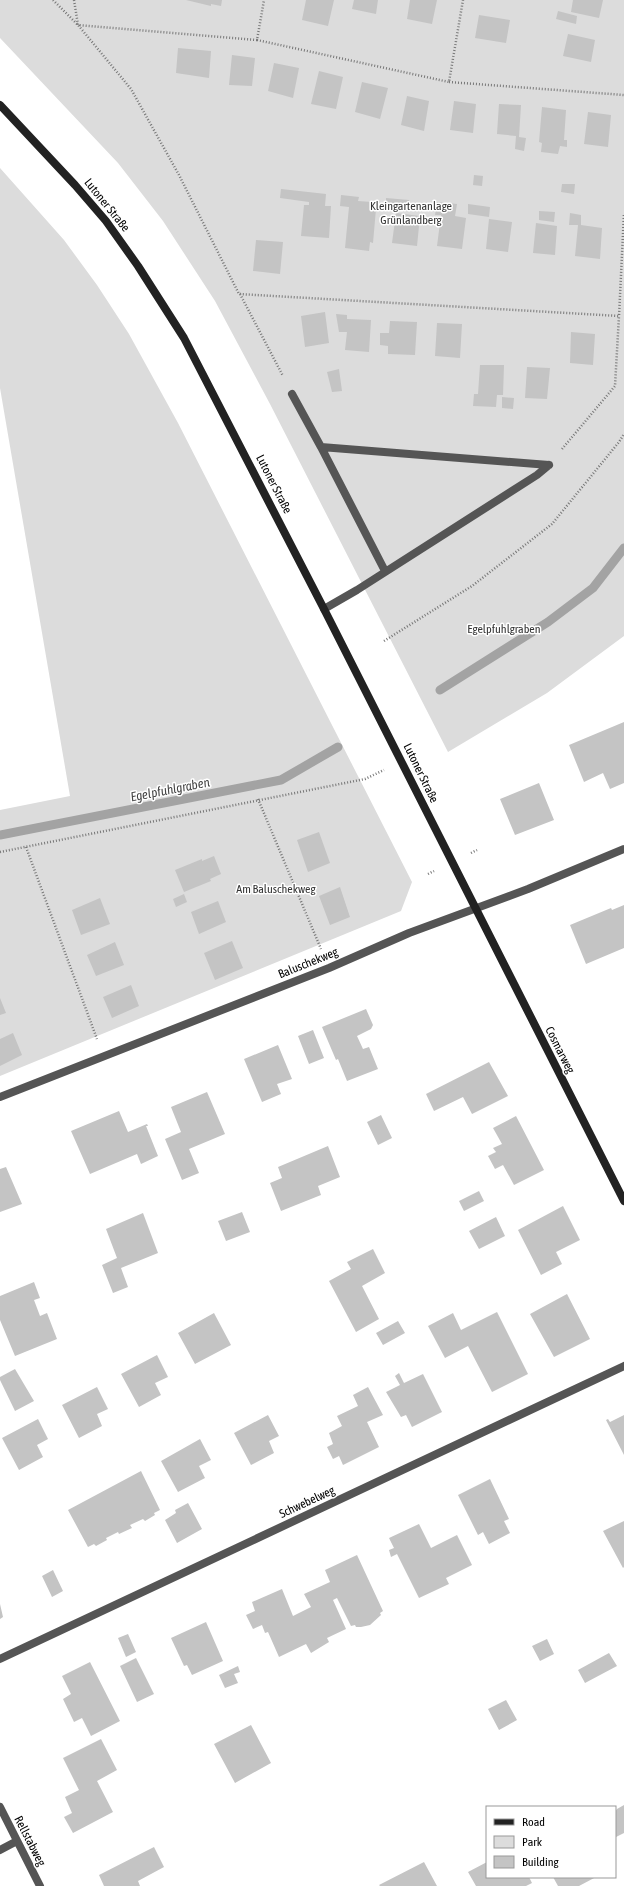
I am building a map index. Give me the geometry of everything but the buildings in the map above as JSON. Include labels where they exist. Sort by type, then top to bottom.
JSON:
[{"type":"street","name":"Lutoner Straße","points":[[0,105],[75,185],[106,221],[138,266],[184,338],[324,609],[475,909]]},
{"type":"street","points":[[292,394],[385,571]]},
{"type":"street","points":[[321,447],[549,465]]},
{"type":"street","points":[[324,609],[357,590],[537,475],[549,465]]},
{"type":"street","name":"Baluschekweg","points":[[0,1097],[329,968],[409,934],[624,849]]},
{"type":"street","name":"Cosmarweg","points":[[475,909],[624,1202]]},
{"type":"street","name":"Schwebelweg","points":[[0,1659],[624,1366]]},
{"type":"street","name":"Rellstabweg","points":[[0,1806],[40,1886]]},
{"type":"street","points":[[0,1850],[17,1841]]},
{"type":"path","points":[[53,0],[78,25],[131,89],[180,175],[292,394]]},
{"type":"path","points":[[74,0],[78,25]]},
{"type":"path","points":[[257,40],[264,0]]},
{"type":"path","points":[[449,82],[462,0]]},
{"type":"path","points":[[78,25],[257,40],[449,82],[624,95]]},
{"type":"path","points":[[549,465],[616,386],[624,212]]},
{"type":"path","points":[[240,294],[619,316]]},
{"type":"path","points":[[384,641],[472,586],[552,524],[624,434]]},
{"type":"path","points":[[0,852],[258,799],[365,779]]},
{"type":"path","points":[[258,799],[329,968]]},
{"type":"path","points":[[26,847],[103,1056]]},
{"type":"green space","name":"Kleingartenanlage Grünlandberg","points":[[0,0],[624,0],[624,636],[547,693],[448,752],[270,404],[215,301],[163,221],[118,163],[0,38]]},
{"type":"green space","name":"Am Baluschekweg","points":[[0,168],[64,240],[97,285],[129,334],[178,423],[412,882],[401,911],[0,1076],[0,810],[70,796],[0,388]]},
{"type":"waterway","name":"Egelpfuhlgraben","points":[[440,690],[548,622],[593,588],[624,548]]},
{"type":"waterway","name":"Egelpfuhlgraben","points":[[0,835],[281,780],[338,747]]}]
